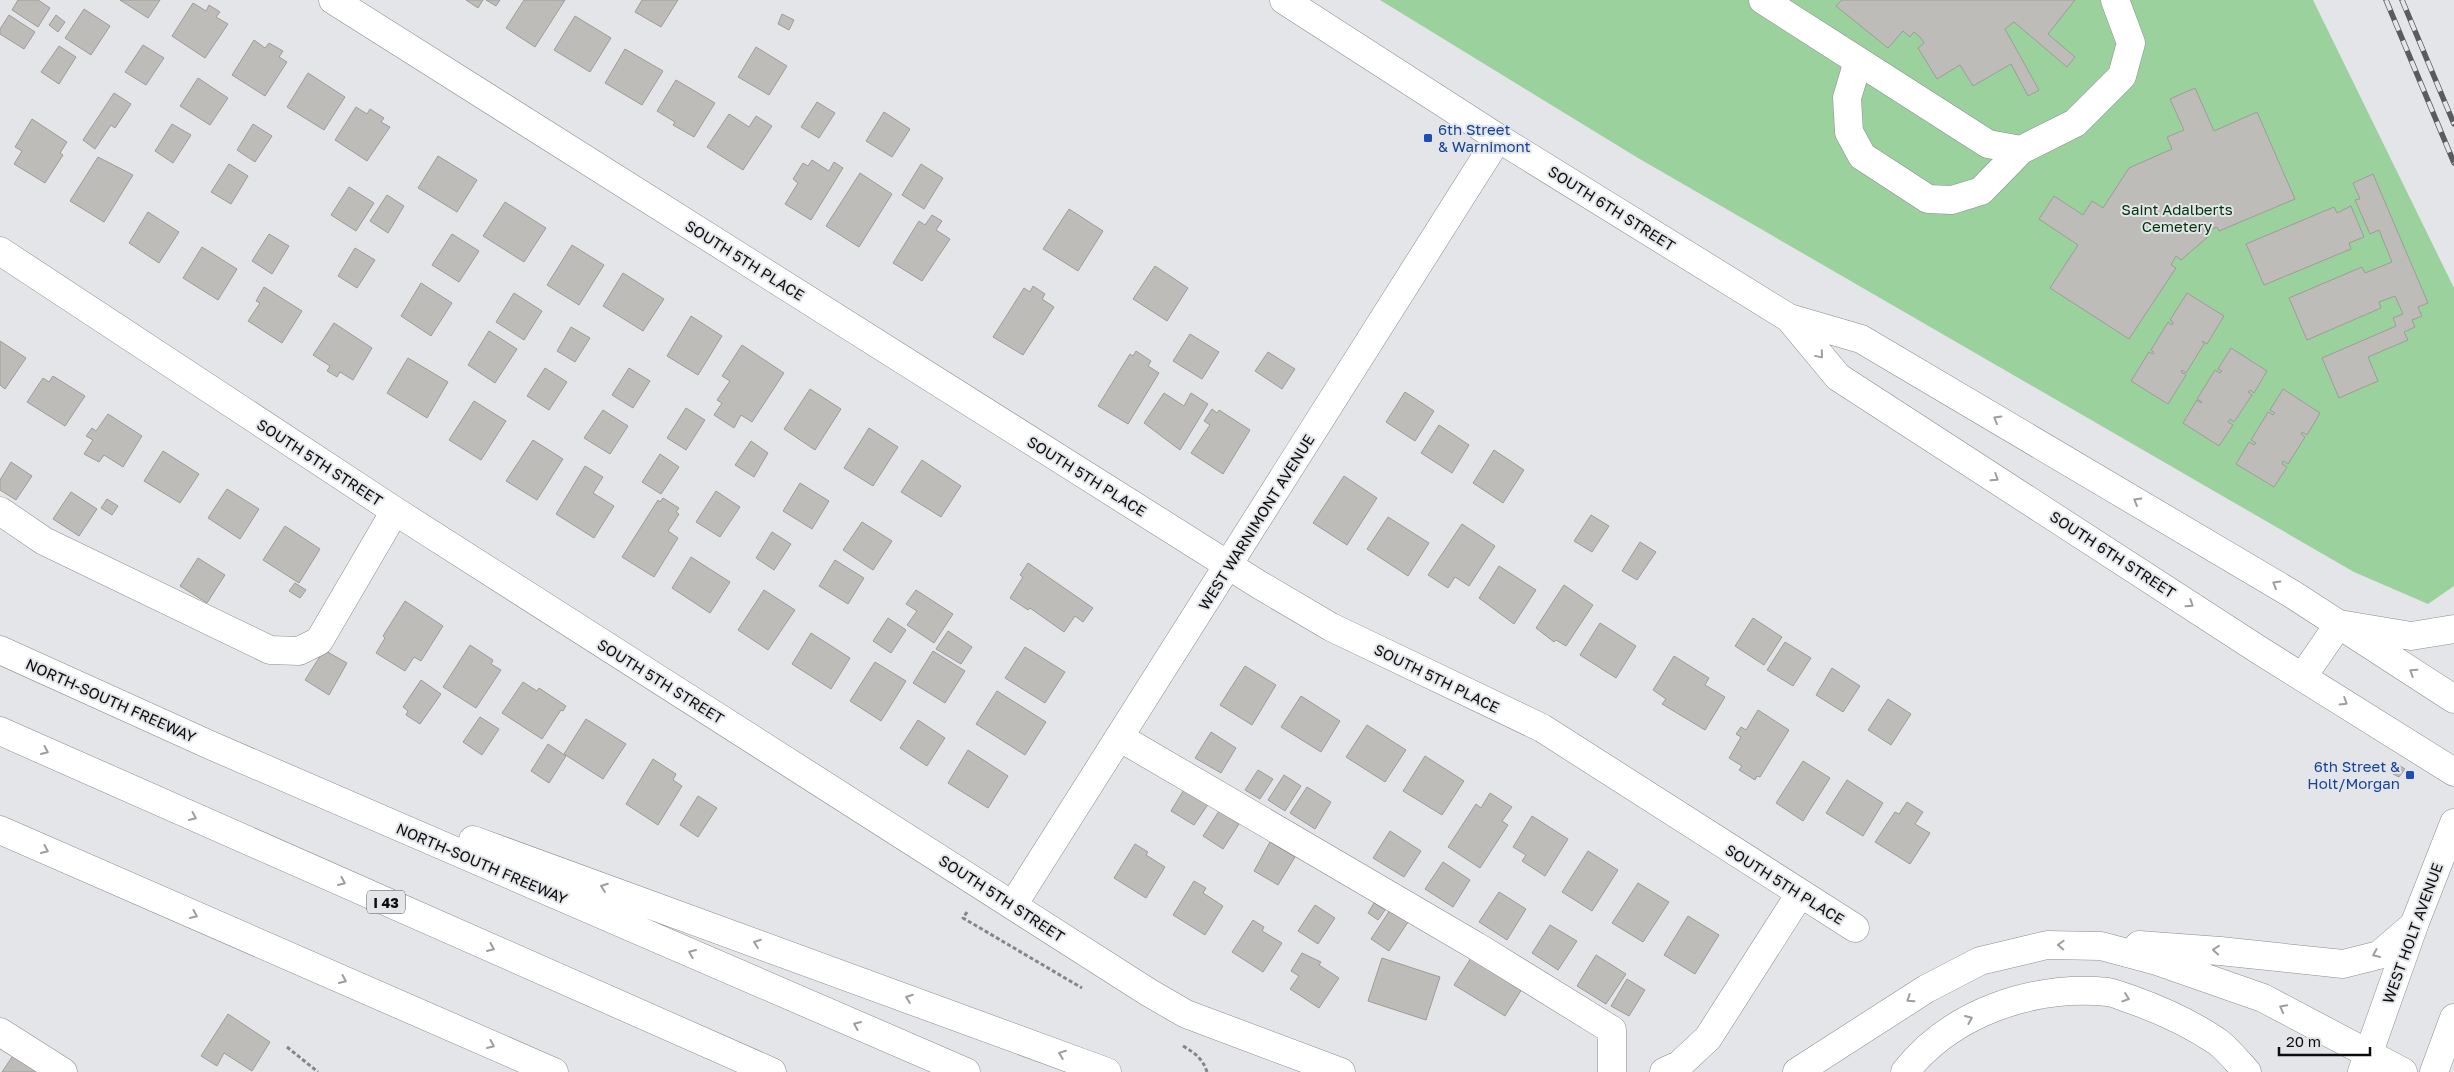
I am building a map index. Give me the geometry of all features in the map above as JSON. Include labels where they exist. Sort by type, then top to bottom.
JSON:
[{"type":"main road","name":"SOUTH 5TH PLACE","points":[[333,0],[1228,565],[1331,627],[1542,728],[1854,928]]},
{"type":"main road","name":"SOUTH 6TH STREET","points":[[1284,0],[1498,138],[1789,318],[1861,339],[2161,515],[2339,624],[2454,699]]},
{"type":"main road","points":[[1763,0],[1988,144],[2021,150]]},
{"type":"main road","points":[[1858,61],[1847,98],[1849,132],[1862,156],[1928,199],[1952,200],[1981,191],[2021,150],[2075,122],[2122,76],[2131,43],[2114,0]]},
{"type":"main road","name":"WEST WARNIMONT AVENUE","points":[[1013,905],[1498,138]]},
{"type":"main road","name":"SOUTH 5TH STREET","points":[[0,251],[395,511],[1148,992],[1186,1014],[1341,1072]]},
{"type":"main road","name":"SOUTH 6TH STREET","points":[[1789,318],[1838,377],[2454,772]]},
{"type":"main road","points":[[0,511],[44,541],[270,650],[299,651],[319,642],[395,511]]},
{"type":"main road","points":[[2303,676],[2339,624],[2411,636],[2454,629]]},
{"type":"main road","name":"NORTH-SOUTH FREEWAY","points":[[0,650],[210,745],[966,1072]]},
{"type":"main road","name":"I 43","points":[[0,731],[772,1072]]},
{"type":"main road","points":[[1119,738],[1476,946],[1612,1030],[1612,1072]]},
{"type":"main road","points":[[210,745],[1107,1072]]},
{"type":"main road","name":"WEST HOLT AVENUE","points":[[2365,1062],[2414,925],[2454,823]]},
{"type":"main road","points":[[0,830],[554,1072]]},
{"type":"main road","points":[[1664,1072],[1679,1065],[1708,1038],[1800,894]]},
{"type":"main road","points":[[1798,1072],[1926,989],[1980,960],[2048,945],[2101,946],[2146,944],[2344,964],[2379,955],[2414,925]]},
{"type":"main road","points":[[2101,946],[2156,960],[2263,998],[2365,1062],[2403,1072]]},
{"type":"main road","points":[[1905,1072],[1915,1059],[1958,1023],[2012,1000],[2058,993],[2101,992],[2109,992],[2166,1012],[2219,1043],[2247,1072]]},
{"type":"main road","points":[[2434,1072],[2454,1018]]},
{"type":"main road","points":[[0,1032],[63,1072]]},
{"type":"path","points":[[968,911],[963,918],[1020,951]]},
{"type":"path","points":[[287,1047],[318,1072]]},
{"type":"green space","name":"Saint Adalberts Cemetery","points":[[1380,0],[2313,0],[2454,288],[2454,586],[2428,604],[2354,572],[1638,158]]},
{"type":"building","points":[[18,0],[38,0],[50,8],[38,27],[12,10]]},
{"type":"building","points":[[120,0],[160,0],[148,18]]},
{"type":"building","points":[[466,0],[483,0],[478,8]]},
{"type":"building","points":[[486,0],[500,0],[496,6]]},
{"type":"building","points":[[524,0],[565,0],[535,47],[506,28]]},
{"type":"building","points":[[642,0],[678,0],[661,27],[635,12]]},
{"type":"building","points":[[1842,0],[2075,0],[2048,34],[2075,57],[2067,67],[2014,22],[2005,29],[2039,90],[2028,96],[2011,64],[1973,86],[1960,65],[1937,79],[1918,48],[1924,43],[1914,32],[1910,37],[1903,31],[1888,48],[1836,6]]},
{"type":"building","points":[[193,3],[206,11],[209,5],[220,12],[216,17],[228,24],[205,58],[172,36]]},
{"type":"building","points":[[84,9],[110,26],[91,55],[65,38]]},
{"type":"building","points":[[782,14],[794,20],[789,30],[778,24]]},
{"type":"building","points":[[9,15],[35,32],[24,49],[0,34],[0,29]]},
{"type":"building","points":[[56,15],[65,22],[58,32],[49,25]]},
{"type":"building","points":[[575,16],[611,38],[590,72],[554,50]]},
{"type":"building","points":[[254,40],[265,48],[269,43],[283,51],[279,57],[287,62],[265,96],[232,75]]},
{"type":"building","points":[[143,45],[164,58],[146,85],[125,72]]},
{"type":"building","points":[[59,46],[76,57],[59,84],[41,72]]},
{"type":"building","points":[[756,47],[787,66],[769,95],[738,77]]},
{"type":"building","points":[[625,49],[663,71],[642,105],[605,83]]},
{"type":"building","points":[[308,73],[345,97],[324,130],[287,107]]},
{"type":"building","points":[[198,78],[228,98],[210,125],[180,106]]},
{"type":"building","points":[[676,80],[715,103],[694,137],[673,125],[675,122],[657,111]]},
{"type":"building","points":[[2195,88],[2214,131],[2257,112],[2295,199],[2219,231],[2217,227],[2208,231],[2210,235],[2181,260],[2176,256],[2171,265],[2176,268],[2129,339],[2050,288],[2078,245],[2039,219],[2054,196],[2083,215],[2092,201],[2103,208],[2129,168],[2172,149],[2167,137],[2184,130],[2170,99]]},
{"type":"building","points":[[114,93],[131,104],[115,128],[111,125],[95,149],[83,140]]},
{"type":"building","points":[[817,102],[835,113],[819,138],[801,127]]},
{"type":"building","points":[[356,107],[367,114],[370,109],[384,118],[381,122],[390,127],[367,161],[335,140]]},
{"type":"building","points":[[884,112],[910,129],[892,157],[866,141]]},
{"type":"building","points":[[729,114],[749,127],[756,116],[772,126],[743,170],[707,147]]},
{"type":"building","points":[[32,119],[67,142],[60,153],[63,155],[45,183],[14,164],[22,151],[15,147]]},
{"type":"building","points":[[172,124],[191,135],[173,163],[155,151]]},
{"type":"building","points":[[253,124],[272,136],[255,162],[237,150]]},
{"type":"building","points":[[438,156],[477,180],[457,212],[418,188]]},
{"type":"building","points":[[98,157],[133,175],[104,222],[70,201]]},
{"type":"building","points":[[812,160],[829,171],[834,162],[843,168],[811,220],[785,204],[798,183],[793,179],[803,163],[808,166]]},
{"type":"building","points":[[229,164],[248,176],[231,204],[211,192]]},
{"type":"building","points":[[921,164],[943,178],[924,209],[902,195]]},
{"type":"building","points":[[860,173],[892,194],[859,247],[826,226]]},
{"type":"building","points":[[2373,174],[2428,303],[2418,307],[2422,316],[2412,320],[2415,327],[2404,332],[2408,340],[2368,357],[2378,381],[2339,398],[2322,358],[2396,326],[2393,318],[2403,314],[2395,296],[2379,302],[2381,308],[2307,340],[2289,298],[2362,267],[2365,273],[2392,262],[2379,230],[2370,234],[2355,200],[2360,199],[2353,183]]},
{"type":"building","points":[[349,187],[374,203],[356,231],[331,215]]},
{"type":"building","points":[[387,195],[404,206],[388,233],[370,221]]},
{"type":"building","points":[[505,202],[546,228],[524,262],[483,236]]},
{"type":"building","points":[[2351,206],[2364,237],[2349,243],[2351,249],[2264,285],[2246,244],[2334,207],[2337,213]]},
{"type":"building","points":[[1069,209],[1103,231],[1078,271],[1043,249]]},
{"type":"building","points":[[148,212],[179,232],[159,263],[129,243]]},
{"type":"building","points":[[932,215],[942,221],[936,230],[950,239],[922,281],[893,263],[919,221],[925,225]]},
{"type":"building","points":[[269,234],[289,246],[272,274],[252,261]]},
{"type":"building","points":[[452,234],[479,251],[459,282],[432,265]]},
{"type":"building","points":[[572,245],[604,265],[579,305],[547,285]]},
{"type":"building","points":[[202,247],[237,269],[218,300],[183,278]]},
{"type":"building","points":[[355,248],[375,260],[357,288],[338,276]]},
{"type":"building","points":[[1155,266],[1188,288],[1167,321],[1133,299]]},
{"type":"building","points":[[623,273],[664,299],[643,331],[603,306]]},
{"type":"building","points":[[421,283],[452,303],[431,336],[401,316]]},
{"type":"building","points":[[1033,286],[1045,294],[1042,299],[1054,307],[1023,355],[993,337],[1024,288],[1030,292]]},
{"type":"building","points":[[264,287],[302,311],[282,343],[248,321],[260,303],[256,301]]},
{"type":"building","points":[[514,293],[542,311],[524,340],[496,322]]},
{"type":"building","points":[[2187,293],[2224,316],[2207,344],[2202,341],[2204,344],[2186,373],[2182,370],[2181,372],[2186,375],[2168,404],[2131,381],[2149,352],[2153,354],[2154,352],[2151,350],[2168,322],[2172,325],[2173,322],[2170,320]]},
{"type":"building","points":[[691,316],[722,336],[698,375],[667,356]]},
{"type":"building","points":[[334,323],[372,348],[353,380],[340,372],[337,377],[327,371],[330,366],[313,355]]},
{"type":"building","points":[[571,327],[590,338],[575,362],[557,351]]},
{"type":"building","points":[[489,331],[517,349],[495,383],[468,365]]},
{"type":"building","points":[[1190,334],[1219,352],[1202,379],[1173,361]]},
{"type":"building","points":[[0,341],[26,358],[5,389],[0,385]]},
{"type":"building","points":[[742,345],[784,373],[752,422],[741,415],[734,428],[714,415],[722,403],[717,400],[730,381],[722,376]]},
{"type":"building","points":[[2231,348],[2267,371],[2254,393],[2250,390],[2248,392],[2252,395],[2234,422],[2230,419],[2228,422],[2233,425],[2219,446],[2183,423],[2197,400],[2202,402],[2197,399],[2215,370],[2220,373],[2222,371],[2218,369]]},
{"type":"building","points":[[1136,351],[1151,361],[1148,366],[1159,373],[1128,424],[1098,406],[1130,354],[1133,356]]},
{"type":"building","points":[[1268,352],[1295,369],[1282,389],[1255,371]]},
{"type":"building","points":[[408,358],[448,382],[427,418],[387,393]]},
{"type":"building","points":[[545,368],[567,382],[549,410],[527,396]]},
{"type":"building","points":[[629,368],[650,381],[633,408],[612,395]]},
{"type":"building","points":[[53,376],[85,396],[65,426],[27,402],[43,378],[49,382]]},
{"type":"building","points":[[810,389],[841,409],[815,450],[784,429]]},
{"type":"building","points":[[2283,389],[2320,413],[2307,435],[2302,432],[2301,434],[2305,437],[2288,464],[2283,461],[2282,464],[2287,467],[2274,487],[2236,464],[2249,442],[2254,445],[2256,443],[2251,440],[2268,412],[2273,415],[2275,413],[2270,410]]},
{"type":"building","points":[[1405,392],[1434,411],[1415,441],[1386,422]]},
{"type":"building","points":[[1164,393],[1184,406],[1191,393],[1208,404],[1180,450],[1144,423]]},
{"type":"building","points":[[474,401],[506,421],[481,460],[449,440]]},
{"type":"building","points":[[686,408],[705,420],[686,450],[667,438]]},
{"type":"building","points":[[1212,409],[1217,413],[1219,410],[1250,430],[1223,474],[1191,453],[1210,425],[1204,421]]},
{"type":"building","points":[[603,410],[628,426],[610,454],[584,438]]},
{"type":"building","points":[[108,414],[142,436],[123,467],[104,455],[99,462],[84,454],[93,440],[86,436],[92,428],[96,431]]},
{"type":"building","points":[[1439,425],[1469,445],[1452,473],[1421,453]]},
{"type":"building","points":[[869,428],[898,447],[873,486],[844,468]]},
{"type":"building","points":[[533,440],[563,459],[537,500],[506,481]]},
{"type":"building","points":[[751,441],[768,453],[754,477],[735,465]]},
{"type":"building","points":[[1494,450],[1524,470],[1503,503],[1473,483]]},
{"type":"building","points":[[163,451],[199,474],[180,503],[144,481]]},
{"type":"building","points":[[660,454],[679,467],[661,494],[642,482]]},
{"type":"building","points":[[922,460],[961,486],[941,517],[901,492]]},
{"type":"building","points":[[11,462],[32,476],[16,500],[0,490],[0,480]]},
{"type":"building","points":[[585,466],[603,477],[593,493],[614,506],[594,538],[556,514]]},
{"type":"building","points":[[1344,476],[1377,498],[1347,545],[1313,523]]},
{"type":"building","points":[[800,483],[829,501],[812,529],[783,511]]},
{"type":"building","points":[[227,489],[259,509],[240,539],[208,518]]},
{"type":"building","points":[[716,491],[740,507],[720,537],[696,522]]},
{"type":"building","points":[[71,492],[97,509],[79,536],[53,519]]},
{"type":"building","points":[[663,498],[679,508],[676,512],[679,514],[668,531],[678,538],[654,577],[622,557],[658,500],[660,502]]},
{"type":"building","points":[[107,499],[118,506],[112,515],[101,508]]},
{"type":"building","points":[[1591,515],[1609,526],[1592,552],[1574,541]]},
{"type":"building","points":[[1388,517],[1429,543],[1408,576],[1367,549]]},
{"type":"building","points":[[862,522],[892,541],[873,570],[843,550]]},
{"type":"building","points":[[1462,524],[1495,546],[1469,586],[1455,577],[1448,588],[1428,575]]},
{"type":"building","points":[[285,526],[320,549],[299,583],[263,560]]},
{"type":"building","points":[[772,532],[791,544],[774,570],[756,558]]},
{"type":"building","points":[[1640,542],[1656,552],[1637,580],[1622,571]]},
{"type":"building","points":[[691,557],[730,582],[710,613],[672,588]]},
{"type":"building","points":[[198,558],[225,575],[207,603],[180,586]]},
{"type":"building","points":[[835,560],[864,578],[848,604],[819,586]]},
{"type":"building","points":[[1028,563],[1093,608],[1083,622],[1075,616],[1064,632],[1030,608],[1028,610],[1010,598],[1023,577],[1020,575]]},
{"type":"building","points":[[1499,566],[1536,590],[1514,624],[1479,598]]},
{"type":"building","points":[[295,583],[306,590],[300,598],[289,591]]},
{"type":"building","points":[[1564,585],[1593,605],[1566,646],[1556,640],[1554,642],[1536,628]]},
{"type":"building","points":[[764,590],[795,610],[768,650],[738,630]]},
{"type":"building","points":[[916,590],[953,614],[934,643],[907,625],[917,611],[906,604]]},
{"type":"building","points":[[405,601],[443,626],[421,661],[414,657],[405,671],[376,653],[385,638],[383,636]]},
{"type":"building","points":[[888,618],[906,630],[891,653],[873,641]]},
{"type":"building","points":[[1753,618],[1782,637],[1764,665],[1735,646]]},
{"type":"building","points":[[1600,623],[1636,646],[1616,678],[1580,655]]},
{"type":"building","points":[[948,631],[972,647],[961,664],[936,649]]},
{"type":"building","points":[[811,633],[850,658],[831,689],[792,664]]},
{"type":"building","points":[[1785,642],[1811,658],[1793,686],[1767,670]]},
{"type":"building","points":[[470,645],[493,660],[491,664],[501,670],[476,708],[443,687]]},
{"type":"building","points":[[1025,647],[1065,672],[1045,703],[1005,678]]},
{"type":"building","points":[[324,650],[347,663],[329,695],[305,680]]},
{"type":"building","points":[[933,651],[965,671],[945,703],[913,683]]},
{"type":"building","points":[[1674,656],[1709,678],[1705,685],[1725,697],[1705,730],[1662,704],[1666,699],[1653,690]]},
{"type":"building","points":[[875,662],[906,681],[881,721],[850,701]]},
{"type":"building","points":[[1245,666],[1276,685],[1252,725],[1220,705]]},
{"type":"building","points":[[1832,668],[1860,686],[1843,712],[1816,695]]},
{"type":"building","points":[[421,680],[441,694],[420,724],[406,715],[408,711],[403,707]]},
{"type":"building","points":[[523,682],[537,691],[539,688],[566,706],[563,711],[561,710],[542,739],[502,713]]},
{"type":"building","points":[[997,691],[1046,722],[1025,755],[976,724]]},
{"type":"building","points":[[1301,696],[1340,721],[1321,752],[1281,727]]},
{"type":"building","points":[[1888,699],[1911,714],[1891,745],[1868,730]]},
{"type":"building","points":[[1758,710],[1789,730],[1760,777],[1757,776],[1755,780],[1739,770],[1742,766],[1729,758],[1741,737],[1736,734],[1741,727],[1746,730]]},
{"type":"building","points":[[480,717],[499,729],[482,755],[463,742]]},
{"type":"building","points":[[586,719],[626,744],[603,779],[564,754]]},
{"type":"building","points":[[918,720],[945,738],[927,766],[900,748]]},
{"type":"building","points":[[1367,725],[1406,750],[1385,782],[1346,757]]},
{"type":"building","points":[[1211,732],[1236,748],[1221,773],[1195,758]]},
{"type":"building","points":[[548,744],[566,756],[549,783],[531,771]]},
{"type":"building","points":[[968,750],[1008,776],[988,808],[948,783]]},
{"type":"building","points":[[1425,756],[1464,781],[1442,815],[1403,791]]},
{"type":"building","points":[[653,759],[676,774],[673,780],[682,786],[658,825],[626,804]]},
{"type":"building","points":[[1803,761],[1830,778],[1803,821],[1776,803]]},
{"type":"building","points":[[2399,765],[2405,769],[2399,777],[2393,774]]},
{"type":"building","points":[[1258,770],[1273,779],[1260,799],[1245,790]]},
{"type":"building","points":[[1284,775],[1301,786],[1285,811],[1268,800]]},
{"type":"building","points":[[1847,780],[1883,803],[1863,836],[1826,813]]},
{"type":"building","points":[[1307,787],[1331,802],[1315,829],[1290,813]]},
{"type":"building","points":[[1185,788],[1209,803],[1194,825],[1171,811]]},
{"type":"building","points":[[1490,793],[1512,807],[1502,821],[1508,825],[1480,868],[1448,847],[1476,804],[1481,808]]},
{"type":"building","points":[[698,796],[717,808],[698,837],[680,825]]},
{"type":"building","points":[[1907,802],[1923,812],[1915,824],[1930,833],[1910,864],[1875,842],[1895,812],[1899,814]]},
{"type":"building","points":[[1219,811],[1239,824],[1223,849],[1203,836]]},
{"type":"building","points":[[1532,816],[1568,839],[1545,876],[1522,861],[1526,855],[1513,847]]},
{"type":"building","points":[[1390,831],[1421,851],[1404,877],[1373,858]]},
{"type":"building","points":[[1270,842],[1295,857],[1278,885],[1254,871]]},
{"type":"building","points":[[1135,844],[1148,852],[1146,855],[1165,867],[1146,898],[1114,878]]},
{"type":"building","points":[[1588,851],[1618,870],[1592,911],[1562,892]]},
{"type":"building","points":[[1443,862],[1470,880],[1453,907],[1425,889]]},
{"type":"building","points":[[1194,881],[1206,888],[1203,893],[1223,906],[1205,935],[1173,915]]},
{"type":"building","points":[[1638,883],[1669,902],[1643,942],[1612,923]]},
{"type":"building","points":[[1499,892],[1526,909],[1507,940],[1479,922]]},
{"type":"building","points":[[1374,903],[1385,910],[1378,920],[1368,913]]},
{"type":"building","points":[[1315,905],[1335,918],[1318,944],[1298,931]]},
{"type":"building","points":[[1390,910],[1408,922],[1389,951],[1371,939]]},
{"type":"building","points":[[1688,916],[1719,935],[1695,974],[1664,955]]},
{"type":"building","points":[[1253,920],[1264,927],[1262,931],[1282,943],[1263,972],[1232,952]]},
{"type":"building","points":[[1550,925],[1577,941],[1558,970],[1532,953]]},
{"type":"building","points":[[1302,953],[1321,962],[1319,965],[1339,978],[1319,1008],[1290,989],[1299,976],[1291,971]]},
{"type":"building","points":[[1596,955],[1626,974],[1606,1004],[1577,986]]},
{"type":"building","points":[[1382,958],[1440,977],[1426,1020],[1368,1001]]},
{"type":"building","points":[[1471,958],[1522,989],[1505,1016],[1454,985]]},
{"type":"building","points":[[1627,979],[1645,990],[1629,1016],[1611,1006]]},
{"type":"building","points":[[228,1014],[270,1042],[252,1071],[224,1053],[217,1066],[201,1056]]},
{"type":"building","points":[[14,1054],[43,1072],[2,1072]]},
{"type":"railway","points":[[2386,0],[2454,163]]},
{"type":"railway","points":[[2402,0],[2454,124]]},
{"type":"place","name":"6th Street & Warnimont","points":[[1428,138]]},
{"type":"place","name":"6th Street & Holt/Morgan","points":[[2410,775]]}]
